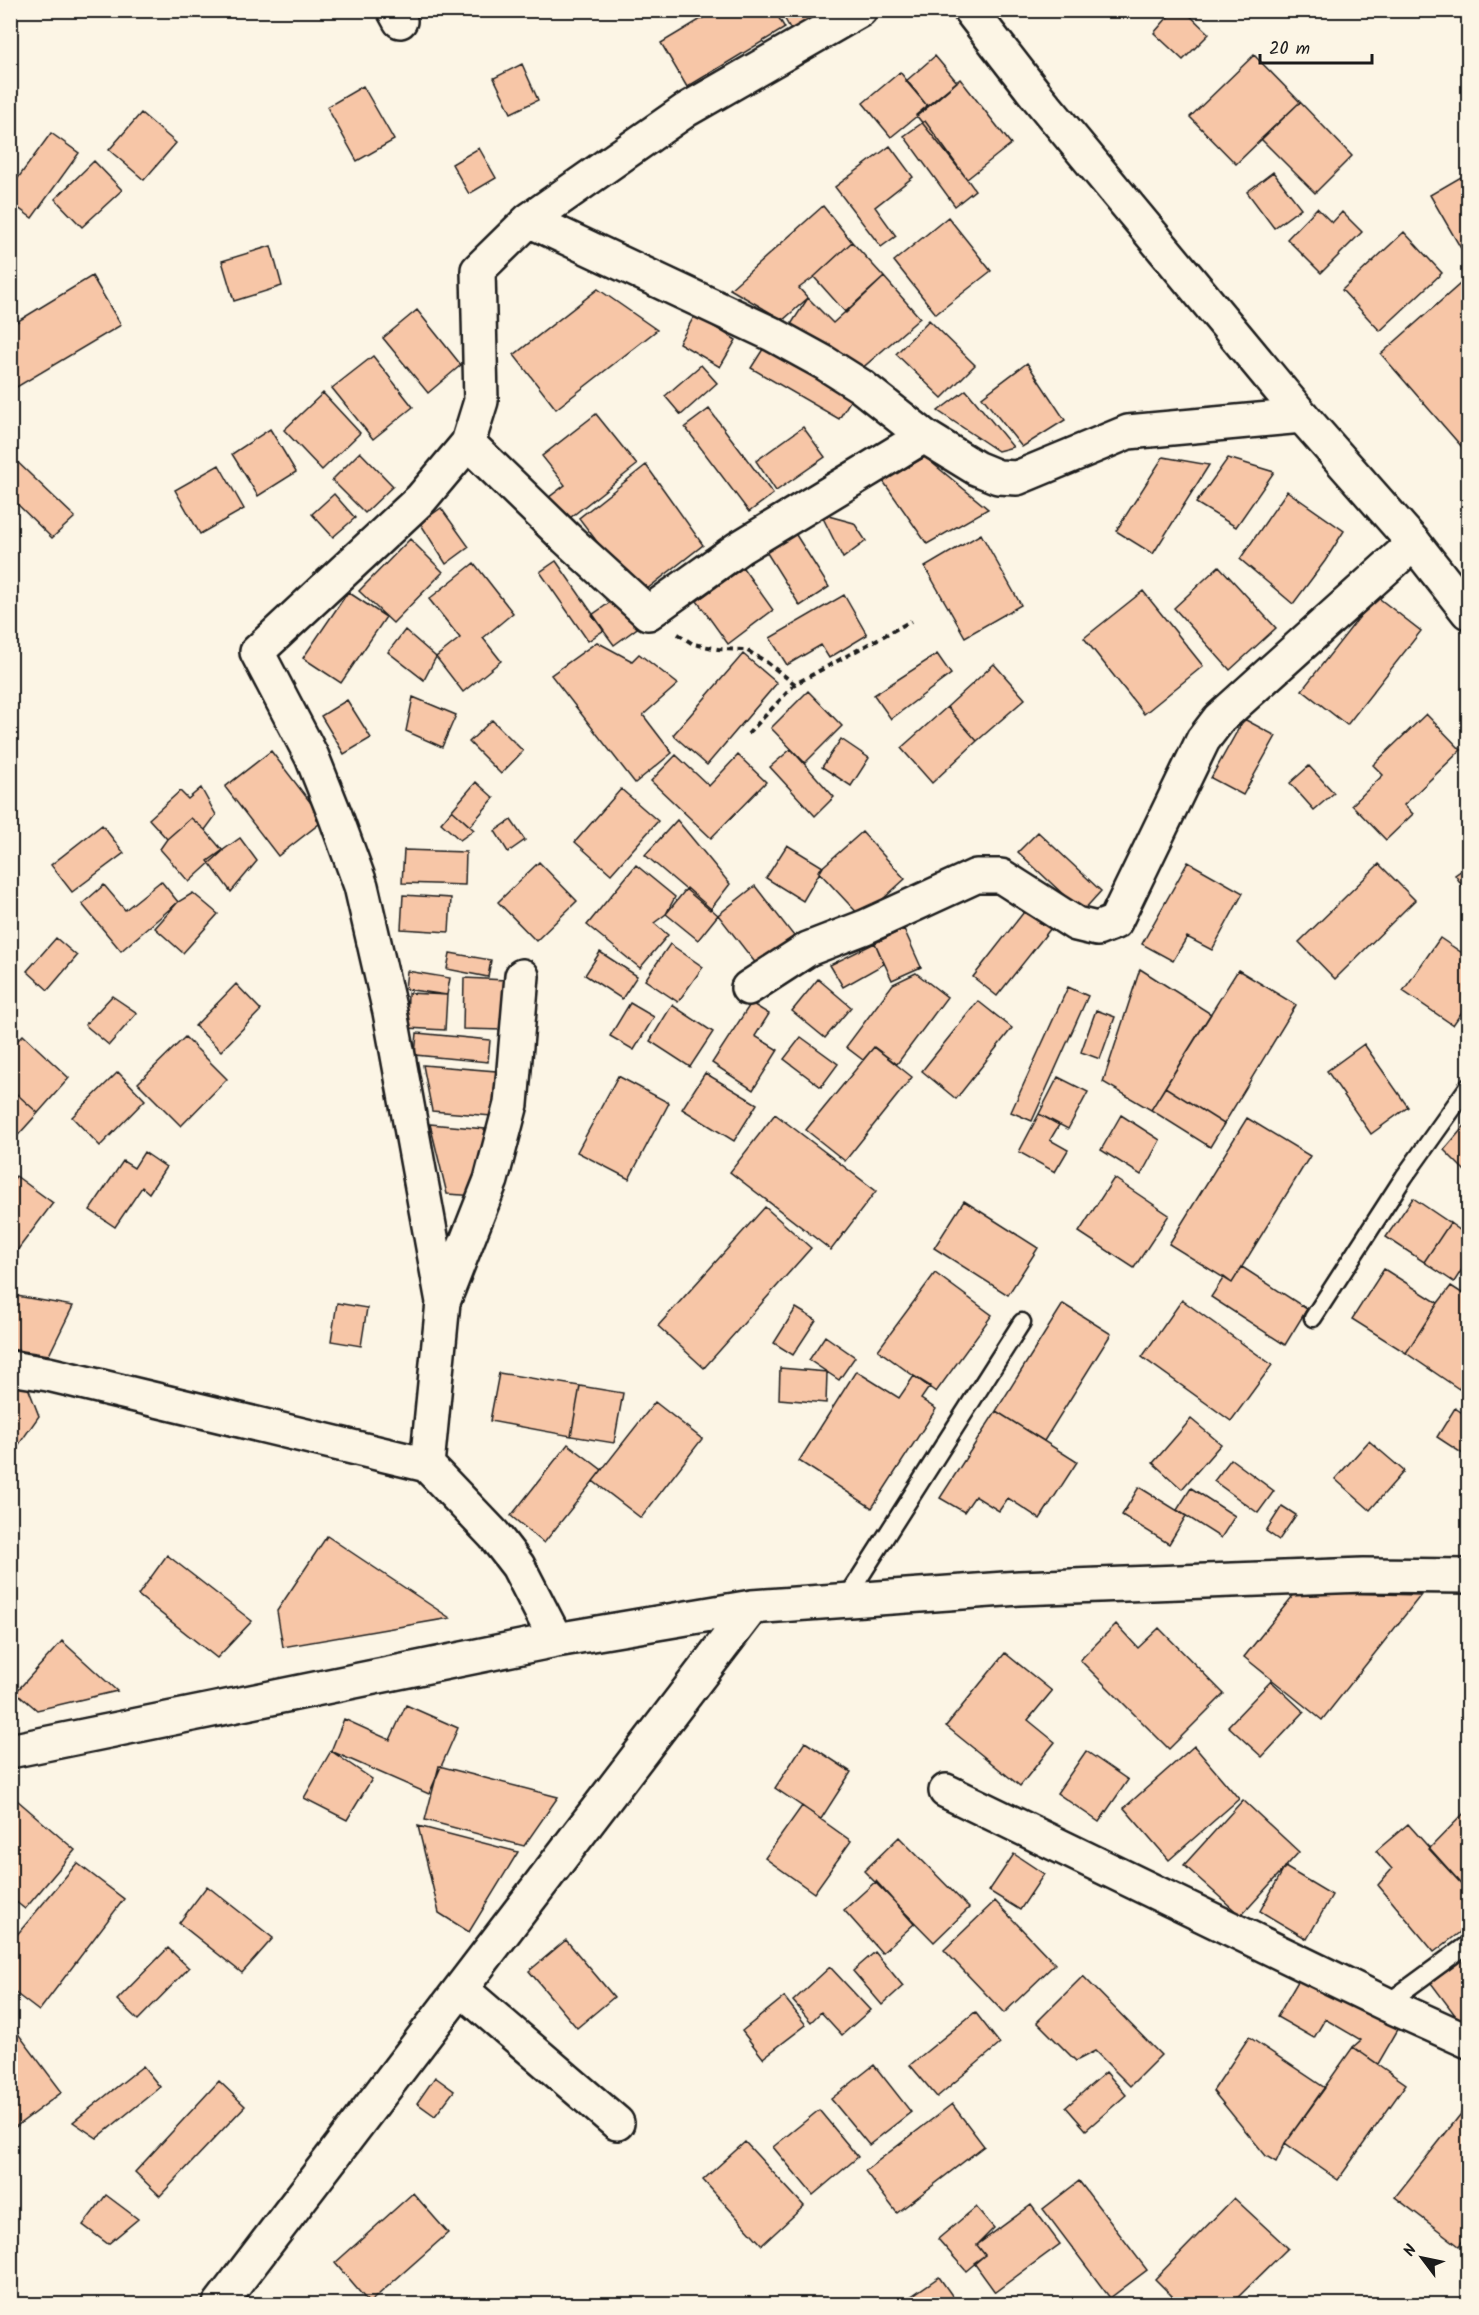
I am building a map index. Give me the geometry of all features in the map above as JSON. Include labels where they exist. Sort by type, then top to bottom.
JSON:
[{"type":"street","points":[[443,1302],[390,1012],[361,886],[312,757],[257,652],[421,499],[468,443],[481,401],[478,270],[529,220],[686,110],[860,10]]},
{"type":"street","points":[[970,10],[1036,95],[1302,416],[1414,543],[1468,612]]},
{"type":"street","points":[[529,220],[772,334],[861,386],[924,436],[976,468],[998,477],[1017,478],[1128,432],[1302,416]]},
{"type":"street","points":[[468,443],[648,614],[739,548],[924,436]]},
{"type":"street","points":[[748,988],[808,949],[865,927],[976,876],[1001,876],[1076,924],[1097,929],[1115,922],[1203,740],[1219,719],[1414,543]]},
{"type":"street","points":[[427,1465],[443,1302],[490,1180],[511,1104],[522,976]]},
{"type":"street","points":[[10,1368],[60,1377],[427,1465],[494,1534],[518,1566],[556,1640]]},
{"type":"street","points":[[10,1751],[556,1640],[752,1607],[1019,1587],[1351,1575],[1468,1576]]},
{"type":"street","points":[[220,2304],[752,1607]]},
{"type":"street","points":[[946,1791],[1386,2004],[1468,2041]]},
{"type":"street","points":[[461,1989],[617,2123]]},
{"type":"lane","points":[[1313,1318],[1404,1177],[1468,1087]]},
{"type":"lane","points":[[846,1599],[1022,1322]]},
{"type":"lane","points":[[1386,2004],[1468,1944]]},
{"type":"path","points":[[648,614],[693,644],[718,649],[746,650],[795,684]]},
{"type":"path","points":[[748,734],[795,684],[911,621]]},
{"type":"building","points":[[716,10],[774,10],[785,28],[687,87],[661,43]]},
{"type":"building","points":[[780,10],[824,10],[791,30]]},
{"type":"building","points":[[1174,10],[1184,10],[1209,34],[1183,60],[1154,33]]},
{"type":"building","points":[[1254,55],[1300,102],[1236,164],[1190,117]]},
{"type":"building","points":[[935,56],[957,82],[928,107],[906,81]]},
{"type":"building","points":[[522,64],[538,100],[511,113],[494,78]]},
{"type":"building","points":[[900,72],[928,107],[891,137],[863,103]]},
{"type":"building","points":[[960,79],[1011,144],[967,179],[916,115]]},
{"type":"building","points":[[363,86],[394,140],[357,161],[327,107]]},
{"type":"building","points":[[1300,102],[1352,156],[1315,193],[1261,139]]},
{"type":"building","points":[[141,113],[176,143],[144,180],[109,150]]},
{"type":"building","points":[[925,121],[975,190],[955,206],[904,136]]},
{"type":"building","points":[[51,133],[79,153],[32,218],[10,202],[10,189]]},
{"type":"building","points":[[890,146],[913,177],[875,207],[896,236],[881,247],[835,187]]},
{"type":"building","points":[[479,148],[496,178],[469,194],[452,164]]},
{"type":"building","points":[[94,161],[122,190],[82,227],[55,199]]},
{"type":"building","points":[[1273,172],[1301,208],[1274,228],[1247,192]]},
{"type":"building","points":[[1461,177],[1468,190],[1468,249],[1463,252],[1430,195]]},
{"type":"building","points":[[823,206],[852,242],[799,288],[808,298],[783,320],[730,289]]},
{"type":"building","points":[[1317,208],[1332,223],[1342,212],[1362,232],[1321,273],[1287,239]]},
{"type":"building","points":[[948,217],[991,271],[936,314],[894,261]]},
{"type":"building","points":[[1404,232],[1442,273],[1380,331],[1342,290]]},
{"type":"building","points":[[852,242],[884,277],[846,313],[814,277]]},
{"type":"building","points":[[271,246],[282,286],[234,301],[222,261]]},
{"type":"building","points":[[92,276],[121,325],[10,391],[10,326]]},
{"type":"building","points":[[884,277],[920,318],[860,370],[788,329],[808,298],[833,323]]},
{"type":"building","points":[[1468,277],[1468,454],[1381,354]]},
{"type":"building","points":[[598,289],[657,330],[556,409],[514,355]]},
{"type":"building","points":[[417,310],[461,365],[428,393],[383,338]]},
{"type":"building","points":[[695,315],[736,340],[720,367],[679,343]]},
{"type":"building","points":[[929,320],[975,365],[942,398],[896,354]]},
{"type":"building","points":[[770,338],[858,388],[839,419],[751,368]]},
{"type":"building","points":[[373,356],[413,407],[373,439],[332,388]]},
{"type":"building","points":[[1027,363],[1065,420],[1022,447],[982,397]]},
{"type":"building","points":[[701,365],[717,383],[681,415],[665,396]]},
{"type":"building","points":[[966,390],[1013,447],[998,451],[938,411]]},
{"type":"building","points":[[323,393],[360,433],[322,470],[284,430]]},
{"type":"building","points":[[709,409],[773,494],[749,512],[685,427]]},
{"type":"building","points":[[596,414],[637,465],[566,521],[548,498],[565,485],[542,456]]},
{"type":"building","points":[[803,427],[825,457],[776,491],[756,461]]},
{"type":"building","points":[[270,429],[296,472],[258,496],[232,454]]},
{"type":"building","points":[[360,452],[393,486],[365,513],[332,480]]},
{"type":"building","points":[[10,455],[75,517],[52,538],[10,497]]},
{"type":"building","points":[[925,457],[988,509],[927,544],[883,481]]},
{"type":"building","points":[[1163,457],[1209,465],[1153,554],[1116,531]]},
{"type":"building","points":[[1228,458],[1274,472],[1236,527],[1196,503]]},
{"type":"building","points":[[219,465],[244,509],[200,534],[175,490]]},
{"type":"building","points":[[646,465],[703,545],[638,596],[579,518]]},
{"type":"building","points":[[1287,491],[1344,531],[1293,604],[1240,559]]},
{"type":"building","points":[[334,494],[355,518],[333,537],[312,514]]},
{"type":"building","points":[[441,508],[469,547],[446,564],[420,523]]},
{"type":"building","points":[[821,514],[854,523],[866,541],[843,558]]},
{"type":"building","points":[[791,527],[829,587],[800,606],[762,545]]},
{"type":"building","points":[[981,534],[1021,605],[965,637],[925,567]]},
{"type":"building","points":[[410,539],[443,572],[393,623],[359,591]]},
{"type":"building","points":[[556,561],[604,630],[588,641],[540,572]]},
{"type":"building","points":[[474,563],[513,613],[483,638],[501,661],[463,692],[436,657],[460,638],[429,599]]},
{"type":"building","points":[[1219,566],[1276,628],[1230,670],[1174,608]]},
{"type":"building","points":[[743,568],[773,610],[728,644],[697,601]]},
{"type":"building","points":[[1143,591],[1203,666],[1144,714],[1084,638]]},
{"type":"building","points":[[348,592],[386,617],[341,683],[303,658]]},
{"type":"building","points":[[622,594],[644,623],[614,645],[592,615]]},
{"type":"building","points":[[844,595],[867,635],[829,658],[821,645],[787,665],[770,638]]},
{"type":"building","points":[[1376,596],[1421,631],[1347,725],[1302,690]]},
{"type":"building","points":[[405,630],[436,657],[424,680],[388,652]]},
{"type":"building","points":[[597,642],[632,661],[639,654],[678,684],[643,715],[672,753],[635,783],[551,675]]},
{"type":"building","points":[[743,654],[777,683],[707,765],[673,735]]},
{"type":"building","points":[[937,654],[951,674],[891,719],[874,695]]},
{"type":"building","points":[[994,664],[1025,699],[977,741],[947,707]]},
{"type":"building","points":[[808,691],[842,726],[805,763],[771,728]]},
{"type":"building","points":[[413,697],[456,715],[442,747],[406,731]]},
{"type":"building","points":[[347,700],[371,738],[344,754],[321,716]]},
{"type":"building","points":[[947,707],[977,741],[932,783],[901,748]]},
{"type":"building","points":[[1426,714],[1461,750],[1404,805],[1413,814],[1386,840],[1352,805],[1383,775],[1373,765]]},
{"type":"building","points":[[1244,719],[1276,736],[1243,795],[1211,778]]},
{"type":"building","points":[[492,720],[523,751],[501,774],[469,742]]},
{"type":"building","points":[[841,739],[869,758],[851,786],[822,767]]},
{"type":"building","points":[[791,749],[834,797],[815,816],[770,767]]},
{"type":"building","points":[[271,751],[324,820],[278,856],[225,787]]},
{"type":"building","points":[[676,755],[709,786],[738,755],[766,782],[711,838],[651,781]]},
{"type":"building","points":[[1309,766],[1334,793],[1314,810],[1290,783]]},
{"type":"building","points":[[476,782],[494,798],[470,826],[452,810]]},
{"type":"building","points":[[201,788],[216,815],[205,830],[191,818],[167,839],[149,819],[180,791],[188,799]]},
{"type":"building","points":[[621,789],[658,821],[611,874],[575,842]]},
{"type":"building","points":[[452,810],[474,830],[460,840],[441,823]]},
{"type":"building","points":[[191,818],[223,851],[189,882],[160,849],[167,839]]},
{"type":"building","points":[[511,820],[525,840],[508,852],[495,831]]},
{"type":"building","points":[[677,820],[730,884],[710,910],[645,855]]},
{"type":"building","points":[[102,825],[124,853],[72,892],[51,865]]},
{"type":"building","points":[[862,832],[905,879],[862,918],[818,871]]},
{"type":"building","points":[[1038,832],[1101,891],[1082,912],[1018,852]]},
{"type":"building","points":[[240,838],[257,861],[231,892],[208,861]]},
{"type":"building","points":[[787,845],[823,867],[803,901],[766,878]]},
{"type":"building","points":[[404,850],[466,852],[465,885],[402,883]]},
{"type":"building","points":[[539,862],[577,901],[536,941],[498,902]]},
{"type":"building","points":[[1188,862],[1243,893],[1212,950],[1187,937],[1173,961],[1142,944]]},
{"type":"building","points":[[1379,864],[1415,900],[1335,979],[1299,942]]},
{"type":"building","points":[[636,865],[675,897],[666,914],[654,923],[668,935],[640,968],[587,925]]},
{"type":"building","points":[[1468,866],[1468,894],[1455,875]]},
{"type":"building","points":[[161,881],[178,902],[121,951],[82,904],[104,885],[125,910]]},
{"type":"building","points":[[755,886],[794,936],[757,965],[718,915]]},
{"type":"building","points":[[687,888],[718,915],[698,940],[666,914]]},
{"type":"building","points":[[193,893],[218,914],[183,953],[155,928],[178,902]]},
{"type":"building","points":[[403,895],[451,898],[449,932],[401,929]]},
{"type":"building","points":[[1031,903],[1055,923],[997,996],[973,977]]},
{"type":"building","points":[[904,929],[921,967],[892,980],[875,943]]},
{"type":"building","points":[[56,938],[77,956],[48,990],[27,971]]},
{"type":"building","points":[[1440,938],[1468,957],[1468,1003],[1453,1025],[1403,991]]},
{"type":"building","points":[[875,943],[884,964],[843,987],[830,965]]},
{"type":"building","points":[[670,944],[703,967],[678,1002],[645,980]]},
{"type":"building","points":[[600,952],[637,976],[622,999],[585,975]]},
{"type":"building","points":[[450,953],[491,960],[488,977],[447,969]]},
{"type":"building","points":[[1140,969],[1211,1014],[1151,1110],[1103,1082]]},
{"type":"building","points":[[1238,970],[1296,1005],[1224,1124],[1165,1087]]},
{"type":"building","points":[[407,971],[450,978],[447,995],[405,989]]},
{"type":"building","points":[[916,973],[947,997],[897,1064],[874,1047],[863,1060],[846,1047],[893,984]]},
{"type":"building","points":[[464,978],[506,980],[504,1030],[463,1029]]},
{"type":"building","points":[[818,979],[851,1007],[825,1038],[792,1011]]},
{"type":"building","points":[[236,984],[261,1010],[221,1051],[195,1026]]},
{"type":"building","points":[[1068,987],[1088,996],[1032,1121],[1011,1112]]},
{"type":"building","points":[[408,993],[447,995],[445,1030],[407,1028]]},
{"type":"building","points":[[112,996],[137,1013],[109,1045],[85,1025]]},
{"type":"building","points":[[978,1001],[1012,1028],[956,1099],[922,1071]]},
{"type":"building","points":[[630,1003],[654,1017],[634,1050],[610,1036]]},
{"type":"building","points":[[751,1003],[769,1014],[755,1036],[778,1050],[753,1090],[712,1063]]},
{"type":"building","points":[[672,1005],[713,1032],[690,1067],[650,1041]]},
{"type":"building","points":[[1096,1010],[1115,1017],[1100,1059],[1081,1052]]},
{"type":"building","points":[[417,1033],[490,1040],[488,1062],[415,1055]]},
{"type":"building","points":[[23,1035],[69,1078],[38,1113],[10,1088],[10,1048]]},
{"type":"building","points":[[185,1037],[227,1079],[181,1126],[138,1083]]},
{"type":"building","points":[[801,1037],[838,1064],[821,1087],[784,1059]]},
{"type":"building","points":[[1364,1044],[1408,1107],[1371,1134],[1327,1071]]},
{"type":"building","points":[[874,1047],[912,1077],[845,1161],[806,1130]]},
{"type":"building","points":[[423,1065],[496,1071],[492,1116],[432,1111]]},
{"type":"building","points":[[118,1072],[145,1100],[100,1146],[72,1117]]},
{"type":"building","points":[[705,1073],[757,1104],[734,1141],[682,1109]]},
{"type":"building","points":[[618,1076],[669,1103],[629,1179],[577,1152]]},
{"type":"building","points":[[1058,1077],[1088,1092],[1068,1129],[1039,1114]]},
{"type":"building","points":[[1165,1087],[1224,1124],[1210,1147],[1151,1110]]},
{"type":"building","points":[[10,1088],[38,1113],[10,1144]]},
{"type":"building","points":[[775,1114],[876,1191],[831,1250],[730,1172]]},
{"type":"building","points":[[1039,1114],[1059,1125],[1050,1140],[1068,1150],[1055,1172],[1019,1152]]},
{"type":"building","points":[[1121,1115],[1160,1140],[1141,1175],[1101,1150]]},
{"type":"building","points":[[1247,1118],[1310,1156],[1232,1283],[1169,1244]]},
{"type":"building","points":[[430,1124],[485,1129],[478,1196],[447,1194]]},
{"type":"building","points":[[1468,1124],[1468,1174],[1444,1150]]},
{"type":"building","points":[[144,1152],[166,1167],[149,1193],[142,1187],[115,1227],[90,1210],[123,1161],[134,1168]]},
{"type":"building","points":[[16,1176],[53,1203],[10,1260],[10,1184]]},
{"type":"building","points":[[1114,1178],[1169,1215],[1134,1268],[1079,1232]]},
{"type":"building","points":[[1413,1198],[1450,1223],[1424,1262],[1386,1237]]},
{"type":"building","points":[[964,1201],[1038,1248],[1008,1295],[934,1248]]},
{"type":"building","points":[[765,1207],[811,1248],[704,1368],[658,1326]]},
{"type":"building","points":[[1450,1223],[1468,1236],[1468,1260],[1454,1282],[1424,1262]]},
{"type":"building","points":[[1242,1267],[1307,1309],[1285,1345],[1211,1297],[1224,1277],[1232,1283]]},
{"type":"building","points":[[1384,1269],[1438,1303],[1406,1353],[1352,1319]]},
{"type":"building","points":[[935,1273],[992,1315],[936,1392],[878,1350]]},
{"type":"building","points":[[1451,1286],[1468,1297],[1468,1374],[1459,1389],[1406,1353]]},
{"type":"building","points":[[17,1296],[73,1306],[49,1355],[10,1349],[10,1308]]},
{"type":"building","points":[[1182,1300],[1272,1365],[1231,1421],[1142,1357]]},
{"type":"building","points":[[337,1303],[367,1308],[361,1346],[331,1341]]},
{"type":"building","points":[[1063,1304],[1111,1334],[1044,1441],[996,1411]]},
{"type":"building","points":[[796,1308],[816,1320],[793,1355],[774,1343]]},
{"type":"building","points":[[825,1336],[855,1357],[839,1380],[809,1360]]},
{"type":"building","points":[[780,1368],[827,1372],[826,1403],[779,1399]]},
{"type":"building","points":[[856,1371],[899,1398],[914,1376],[930,1386],[921,1399],[936,1409],[872,1508],[799,1461]]},
{"type":"building","points":[[499,1373],[580,1386],[571,1436],[490,1421]]},
{"type":"building","points":[[10,1376],[24,1377],[39,1416],[10,1457]]},
{"type":"building","points":[[580,1386],[623,1393],[614,1443],[571,1436]]},
{"type":"building","points":[[655,1402],[702,1439],[641,1518],[593,1481]]},
{"type":"building","points":[[1455,1408],[1468,1417],[1466,1456],[1437,1437]]},
{"type":"building","points":[[996,1411],[1077,1462],[1040,1519],[1008,1498],[999,1511],[975,1496],[964,1512],[940,1498]]},
{"type":"building","points":[[1191,1419],[1221,1444],[1182,1489],[1153,1463]]},
{"type":"building","points":[[1369,1441],[1404,1471],[1370,1510],[1335,1479]]},
{"type":"building","points":[[568,1444],[602,1470],[544,1543],[511,1516]]},
{"type":"building","points":[[1231,1459],[1274,1491],[1258,1513],[1214,1481]]},
{"type":"building","points":[[1139,1487],[1186,1516],[1169,1544],[1122,1515]]},
{"type":"building","points":[[1191,1488],[1235,1516],[1221,1538],[1177,1510]]},
{"type":"building","points":[[1282,1506],[1296,1515],[1279,1540],[1266,1531]]},
{"type":"building","points":[[327,1536],[450,1618],[283,1647],[277,1611]]},
{"type":"building","points":[[167,1555],[252,1621],[217,1658],[138,1595]]},
{"type":"building","points":[[1296,1592],[1421,1595],[1322,1720],[1244,1657]]},
{"type":"building","points":[[1116,1624],[1138,1648],[1159,1628],[1224,1694],[1169,1749],[1080,1660]]},
{"type":"building","points":[[62,1641],[117,1691],[37,1710],[16,1692]]},
{"type":"building","points":[[1005,1653],[1052,1691],[1028,1720],[1055,1742],[1020,1786],[946,1726]]},
{"type":"building","points":[[1271,1681],[1304,1712],[1262,1757],[1228,1726]]},
{"type":"building","points":[[406,1705],[458,1728],[429,1794],[331,1751],[344,1719],[390,1740]]},
{"type":"building","points":[[805,1742],[851,1772],[821,1819],[775,1788]]},
{"type":"building","points":[[1194,1746],[1239,1799],[1169,1860],[1124,1808]]},
{"type":"building","points":[[331,1751],[372,1779],[347,1820],[304,1798]]},
{"type":"building","points":[[1086,1751],[1128,1780],[1099,1822],[1057,1793]]},
{"type":"building","points":[[439,1766],[558,1797],[524,1846],[425,1820]]},
{"type":"building","points":[[10,1794],[75,1850],[25,1909],[10,1897]]},
{"type":"building","points":[[1243,1800],[1299,1852],[1241,1916],[1184,1865]]},
{"type":"building","points":[[802,1806],[851,1841],[814,1893],[765,1858]]},
{"type":"building","points":[[1468,1809],[1468,1891],[1429,1849]]},
{"type":"building","points":[[1408,1824],[1468,1891],[1468,1926],[1434,1952],[1378,1885],[1392,1869],[1376,1851]]},
{"type":"building","points":[[418,1826],[518,1852],[469,1932],[439,1913]]},
{"type":"building","points":[[899,1837],[969,1908],[934,1942],[864,1871]]},
{"type":"building","points":[[1014,1854],[1044,1874],[1020,1910],[989,1891]]},
{"type":"building","points":[[77,1863],[124,1899],[39,2011],[10,1989],[10,1943]]},
{"type":"building","points":[[1285,1867],[1332,1895],[1307,1939],[1260,1911]]},
{"type":"building","points":[[876,1881],[914,1924],[882,1953],[844,1910]]},
{"type":"building","points":[[207,1886],[273,1938],[242,1973],[179,1923]]},
{"type":"building","points":[[995,1901],[1055,1964],[1004,2013],[944,1950]]},
{"type":"building","points":[[566,1940],[614,1997],[577,2028],[529,1971]]},
{"type":"building","points":[[168,1948],[189,1968],[138,2020],[117,2000]]},
{"type":"building","points":[[875,1952],[903,1986],[882,2005],[853,1971]]},
{"type":"building","points":[[1468,1955],[1468,2017],[1461,2023],[1431,1983]]},
{"type":"building","points":[[830,1967],[870,2010],[842,2035],[821,2012],[811,2022],[793,2001]]},
{"type":"building","points":[[1304,1971],[1400,2026],[1378,2064],[1353,2047],[1361,2040],[1325,2019],[1314,2038],[1277,2017]]},
{"type":"building","points":[[1083,1976],[1161,2055],[1130,2086],[1095,2051],[1076,2061],[1037,2022]]},
{"type":"building","points":[[784,1997],[806,2025],[763,2058],[742,2031]]},
{"type":"building","points":[[975,2012],[1000,2044],[937,2097],[910,2065]]},
{"type":"building","points":[[10,2023],[62,2092],[10,2131]]},
{"type":"building","points":[[1249,2037],[1325,2088],[1285,2143],[1276,2162],[1266,2156],[1213,2091]]},
{"type":"building","points":[[1353,2047],[1406,2084],[1338,2180],[1285,2143]]},
{"type":"building","points":[[874,2065],[911,2112],[869,2145],[831,2099]]},
{"type":"building","points":[[143,2066],[160,2087],[97,2138],[73,2122]]},
{"type":"building","points":[[1106,2072],[1126,2095],[1086,2130],[1066,2107]]},
{"type":"building","points":[[435,2077],[454,2091],[435,2116],[417,2103]]},
{"type":"building","points":[[219,2081],[245,2106],[160,2196],[135,2172]]},
{"type":"building","points":[[952,2104],[984,2146],[897,2213],[865,2171]]},
{"type":"building","points":[[1468,2105],[1468,2234],[1459,2246],[1395,2197]]},
{"type":"building","points":[[819,2110],[858,2157],[813,2195],[773,2147]]},
{"type":"building","points":[[745,2142],[804,2206],[762,2245],[703,2180]]},
{"type":"building","points":[[1079,2181],[1147,2270],[1110,2298],[1043,2209]]},
{"type":"building","points":[[413,2193],[448,2233],[369,2303],[335,2263]]},
{"type":"building","points":[[106,2195],[138,2219],[108,2244],[83,2225]]},
{"type":"building","points":[[1234,2198],[1288,2248],[1231,2304],[1180,2304],[1155,2279]]},
{"type":"building","points":[[1031,2205],[1060,2244],[995,2292],[974,2263],[985,2255],[977,2245]]},
{"type":"building","points":[[976,2207],[994,2228],[977,2245],[985,2255],[966,2271],[938,2239]]},
{"type":"building","points":[[939,2277],[958,2304],[900,2304]]},
{"type":"building","points":[[1110,2298],[1115,2304],[1102,2304]]}]
